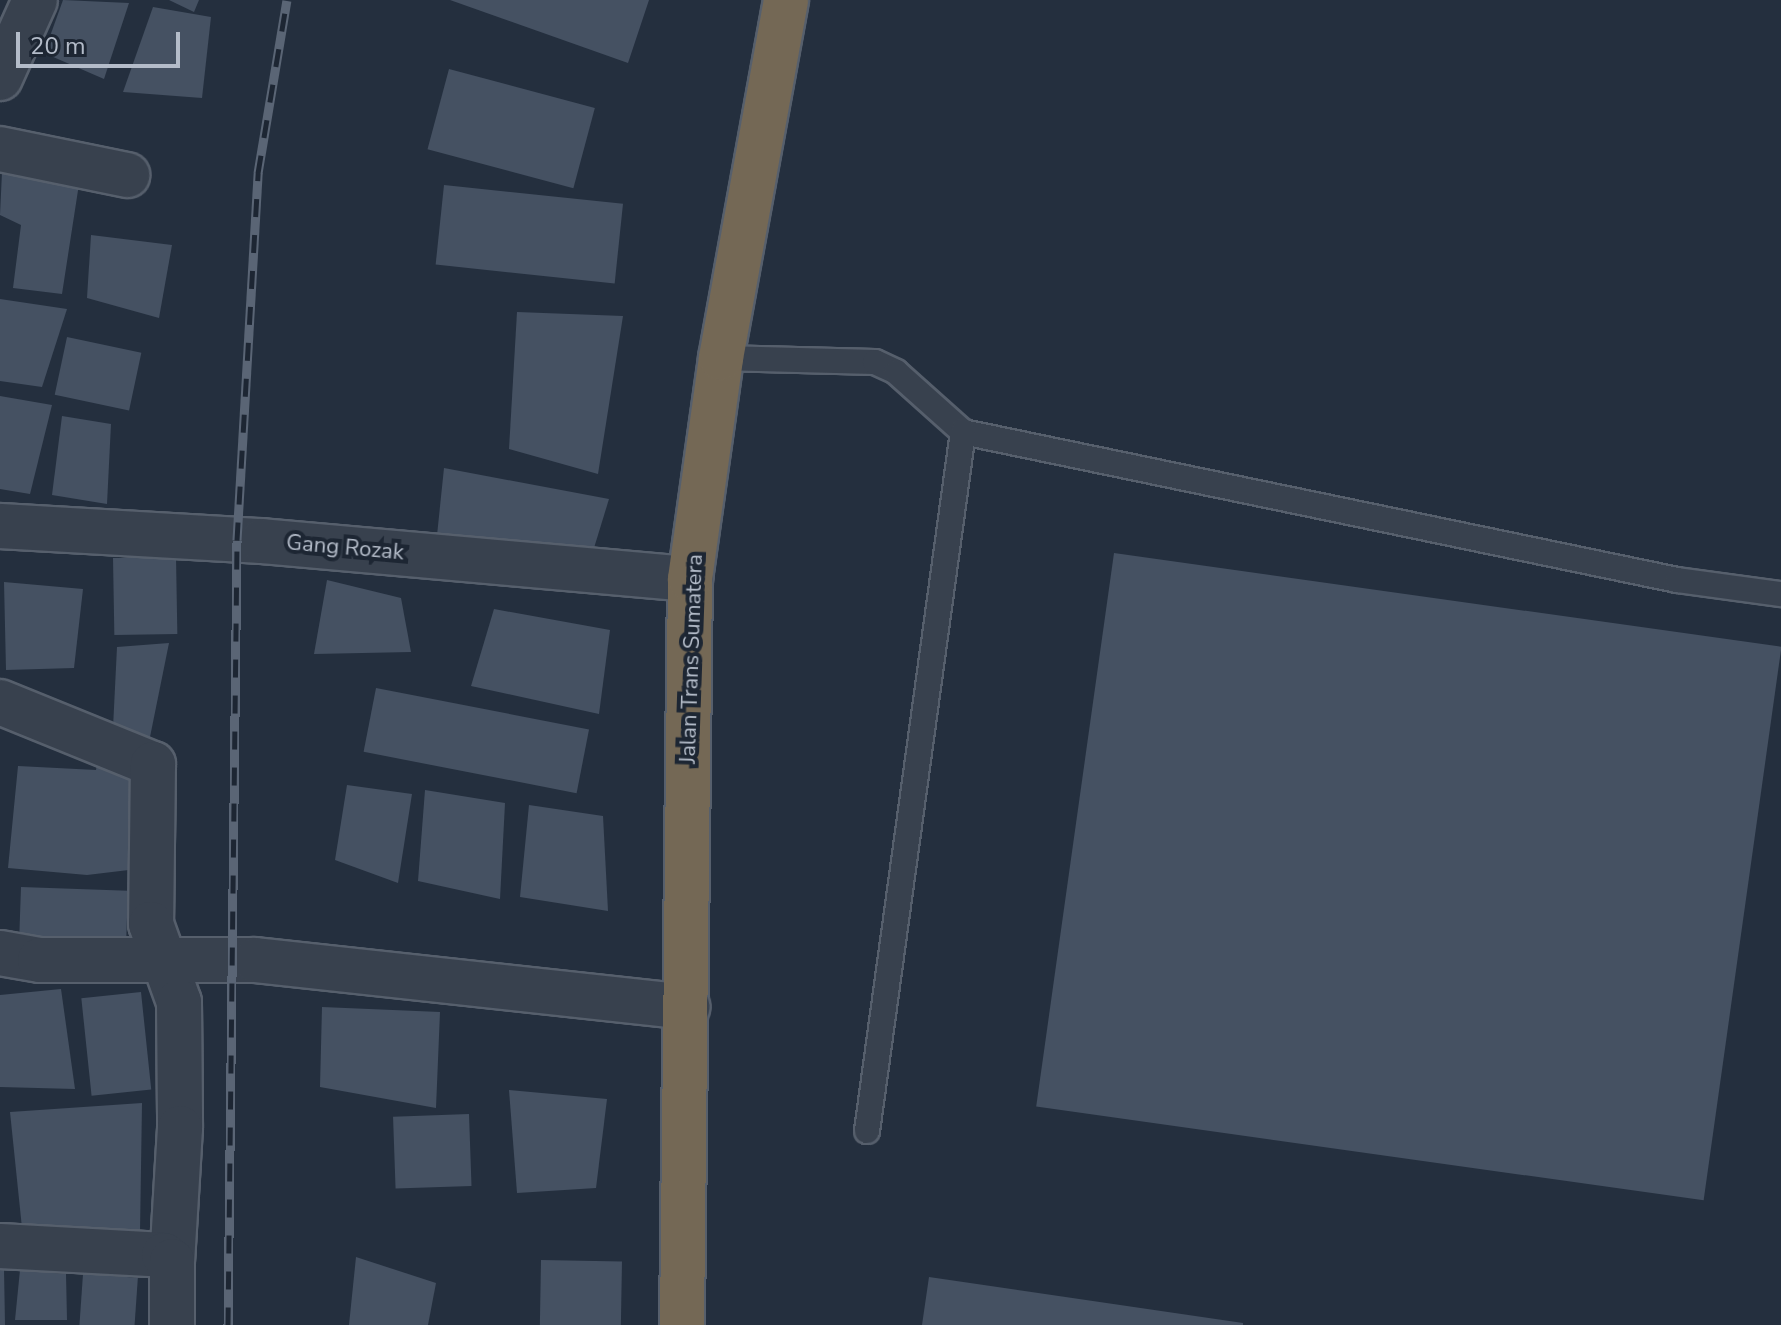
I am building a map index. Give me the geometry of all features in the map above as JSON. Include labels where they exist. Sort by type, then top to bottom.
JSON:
[{"type":"highway","name":"Jalan Trans Sumatera","points":[[682,1325],[690,579],[721,358],[786,0]]},
{"type":"street","points":[[0,78],[35,0]]},
{"type":"street","points":[[0,149],[127,175]]},
{"type":"street","name":"Gang Rozak","points":[[4,538],[262,541],[690,579]]},
{"type":"street","points":[[0,702],[153,764],[151,924],[179,1002],[180,1128],[172,1261],[172,1325]]},
{"type":"street","points":[[0,953],[40,960],[255,960],[687,1007]]},
{"type":"street","points":[[0,1246],[164,1255],[172,1261]]},
{"type":"lane","points":[[721,358],[875,362],[896,372],[963,432],[1677,580],[1781,594]]},
{"type":"lane","points":[[867,1131],[963,432]]},
{"type":"building","points":[[63,0],[129,3],[104,79],[44,53]]},
{"type":"building","points":[[169,0],[199,0],[194,12]]},
{"type":"building","points":[[450,0],[649,0],[628,63]]},
{"type":"building","points":[[153,7],[211,17],[202,98],[123,92]]},
{"type":"building","points":[[449,69],[595,108],[573,188],[428,149]]},
{"type":"building","points":[[2,172],[79,184],[62,294],[13,288],[21,225],[0,215]]},
{"type":"building","points":[[444,185],[623,204],[615,283],[436,265]]},
{"type":"building","points":[[91,235],[172,245],[159,318],[87,298]]},
{"type":"building","points":[[0,299],[67,309],[42,387],[0,381]]},
{"type":"building","points":[[517,312],[623,316],[598,474],[509,449]]},
{"type":"building","points":[[67,337],[141,353],[129,411],[55,395]]},
{"type":"building","points":[[0,396],[52,405],[30,494],[0,489]]},
{"type":"building","points":[[62,416],[111,424],[107,504],[52,495]]},
{"type":"building","points":[[444,468],[609,499],[594,548],[436,545]]},
{"type":"building","points":[[1114,553],[1781,647],[1704,1200],[1036,1107]]},
{"type":"building","points":[[176,557],[177,634],[114,635],[113,558]]},
{"type":"building","points":[[327,580],[401,598],[411,652],[314,654]]},
{"type":"building","points":[[4,582],[83,589],[74,668],[6,670]]},
{"type":"building","points":[[494,609],[610,630],[599,714],[471,686]]},
{"type":"building","points":[[169,643],[150,737],[113,728],[117,647]]},
{"type":"building","points":[[376,688],[589,729],[577,793],[364,752]]},
{"type":"building","points":[[97,763],[141,779],[137,869],[87,875],[8,868],[18,766],[96,770]]},
{"type":"building","points":[[347,785],[412,794],[398,883],[335,860]]},
{"type":"building","points":[[425,790],[505,803],[500,899],[418,881]]},
{"type":"building","points":[[529,805],[603,816],[608,911],[520,897]]},
{"type":"building","points":[[21,887],[128,891],[126,942],[19,938]]},
{"type":"building","points":[[61,989],[75,1089],[0,1087],[0,995]]},
{"type":"building","points":[[141,992],[151,1089],[92,1096],[81,998]]},
{"type":"building","points":[[322,1007],[440,1012],[436,1108],[320,1087]]},
{"type":"building","points":[[509,1090],[607,1099],[596,1188],[517,1193]]},
{"type":"building","points":[[142,1103],[140,1232],[22,1228],[10,1112]]},
{"type":"building","points":[[469,1114],[472,1186],[396,1189],[393,1117]]},
{"type":"building","points":[[356,1257],[436,1283],[428,1325],[349,1325]]},
{"type":"building","points":[[541,1260],[622,1261],[621,1325],[540,1325]]},
{"type":"building","points":[[0,1269],[4,1269],[5,1325],[0,1325]]},
{"type":"building","points":[[20,1270],[66,1274],[67,1320],[15,1320]]},
{"type":"building","points":[[83,1274],[138,1278],[135,1325],[79,1325]]},
{"type":"building","points":[[929,1277],[1243,1323],[1243,1325],[922,1325]]},
{"type":"railway","points":[[228,1325],[237,540],[258,173],[287,0]]}]
